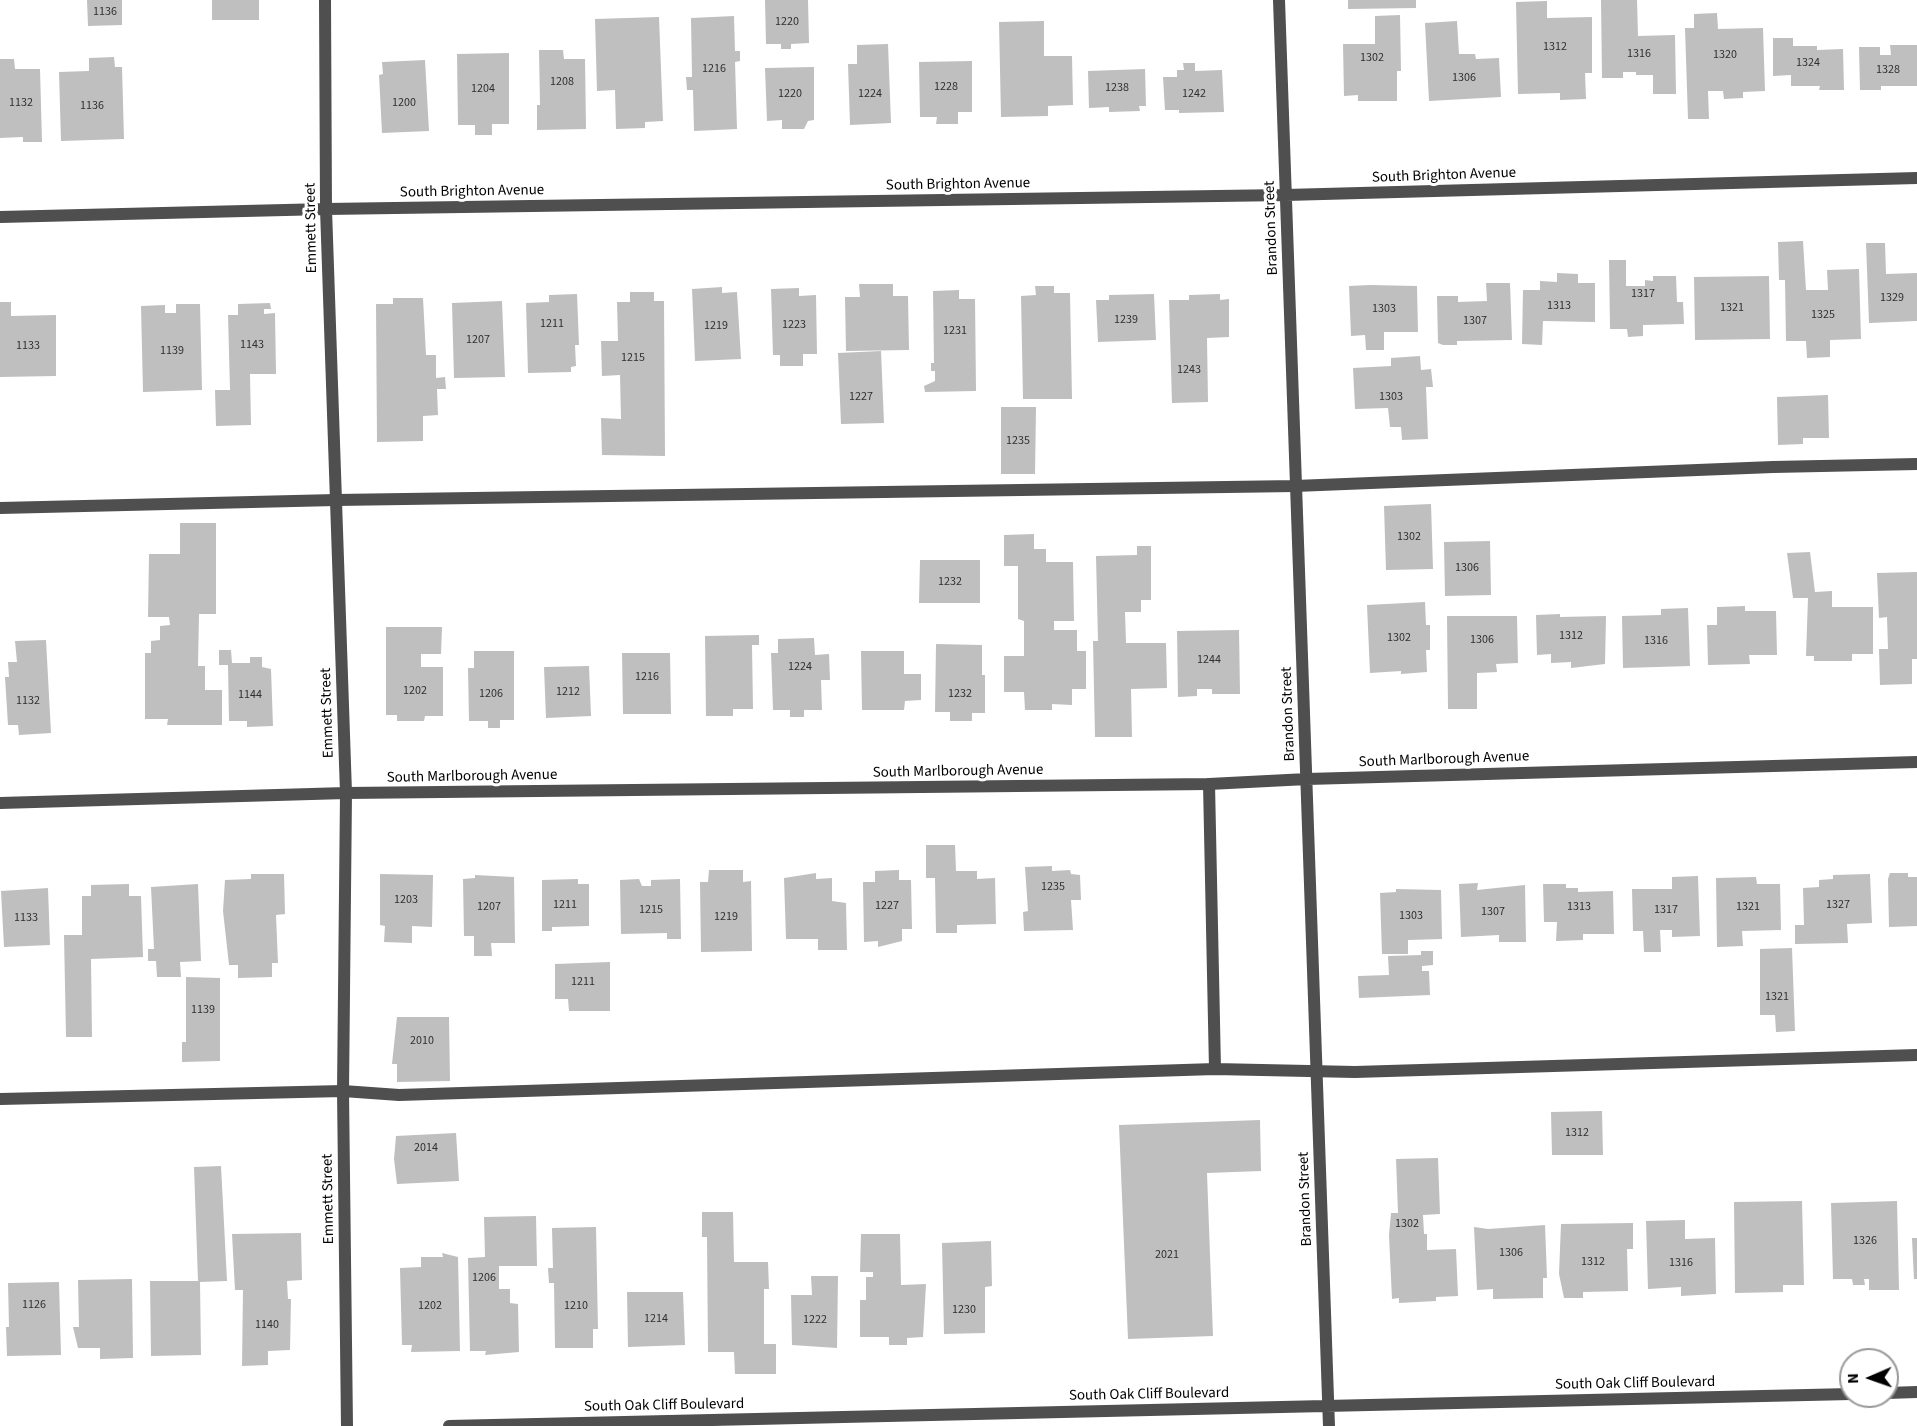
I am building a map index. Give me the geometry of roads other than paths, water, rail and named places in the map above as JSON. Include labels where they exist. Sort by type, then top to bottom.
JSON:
[{"type":"street","name":"Emmett Street","points":[[325,0],[326,209],[346,793],[343,1091],[347,1426]]},
{"type":"street","name":"Brandon Street","points":[[1279,0],[1329,1426]]},
{"type":"street","name":"South Brighton Avenue","points":[[0,216],[1286,195],[1917,178]]},
{"type":"street","points":[[0,508],[336,500],[1295,486],[1917,464]]},
{"type":"street","name":"South Marlborough Avenue","points":[[0,803],[346,793],[1209,784],[1307,779],[1917,762]]},
{"type":"street","points":[[1209,784],[1215,1069]]},
{"type":"street","points":[[0,1099],[343,1091],[411,1094],[1215,1069],[1316,1072],[1917,1055]]},
{"type":"street","points":[[1899,1393],[1917,1392]]},
{"type":"street","name":"South Oak Cliff Boulevard","points":[[449,1426],[1839,1394]]}]
